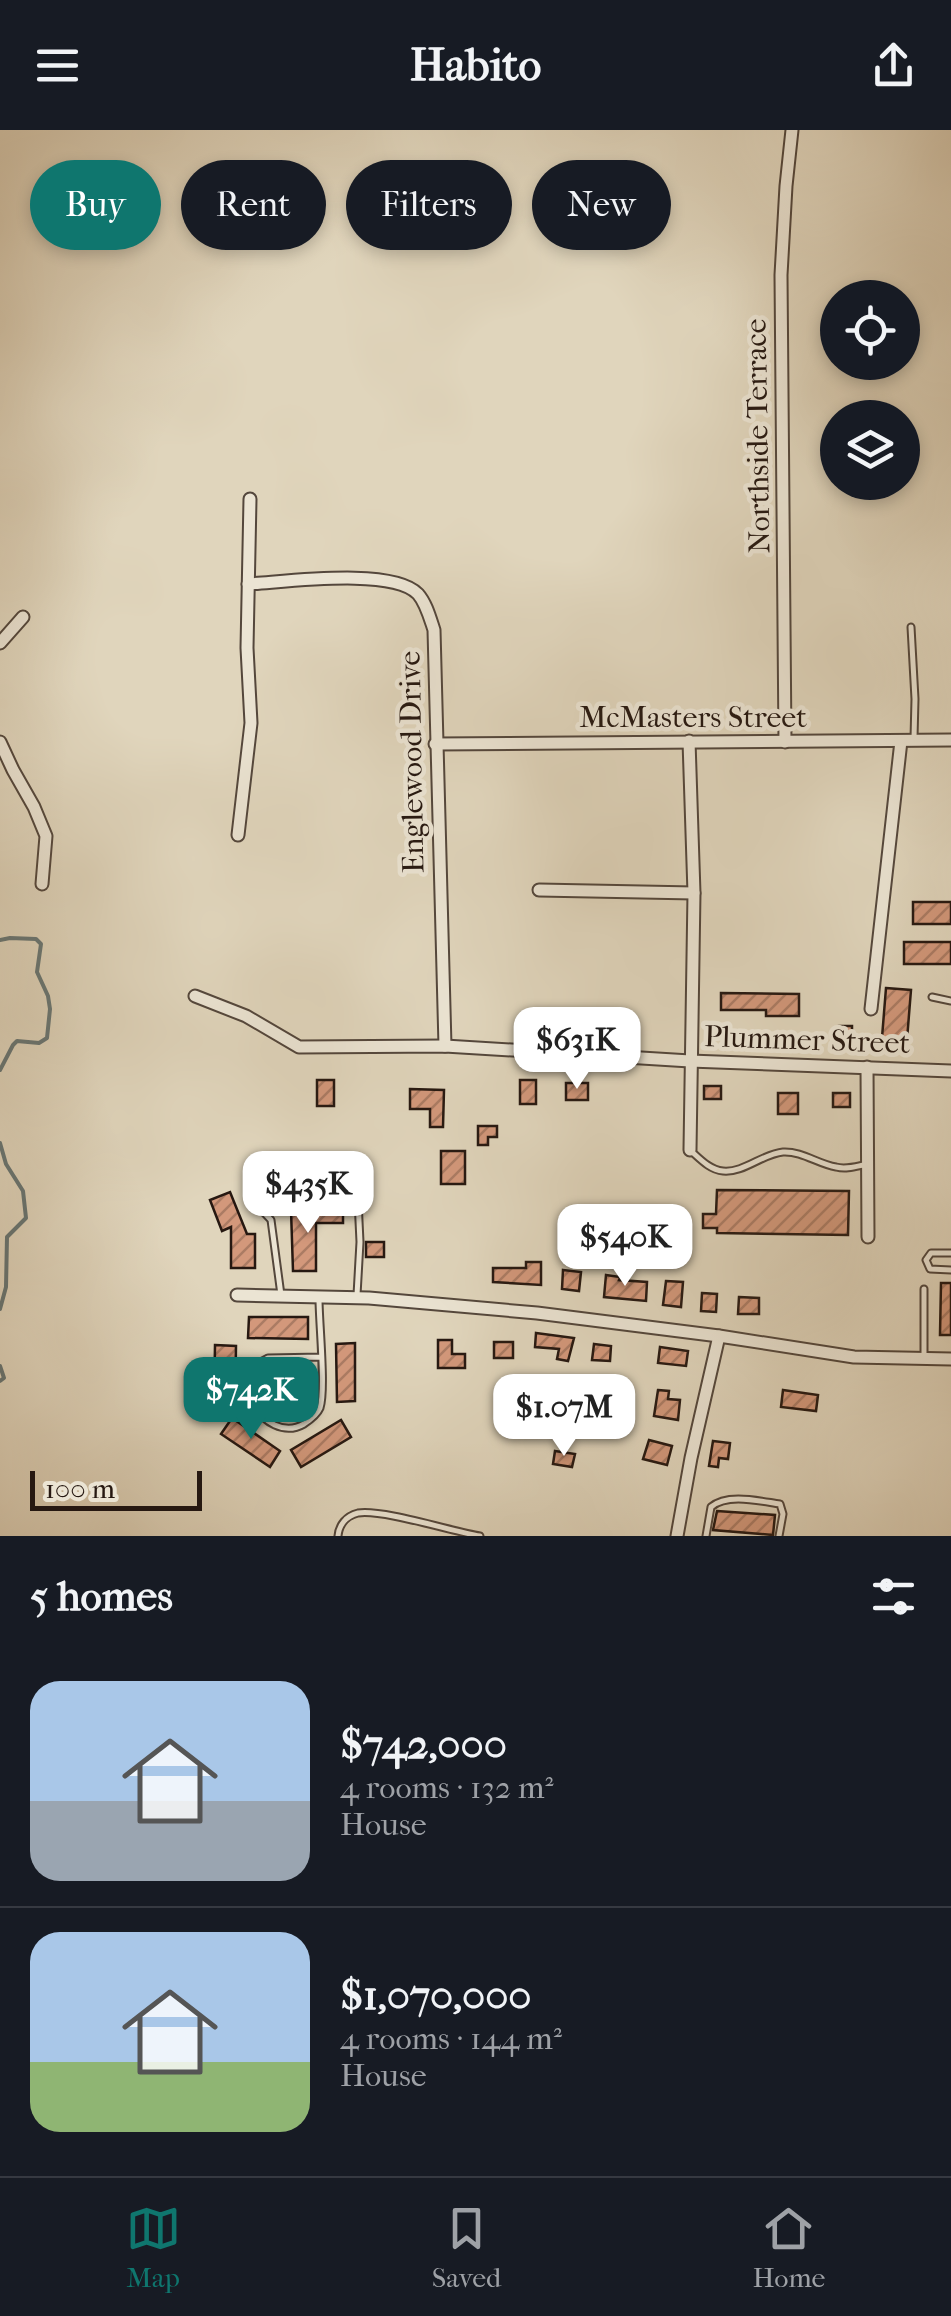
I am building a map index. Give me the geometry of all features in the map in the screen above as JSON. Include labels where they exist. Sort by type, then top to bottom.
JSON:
[{"type":"street","name":"Northside Terrace","points":[[785,742],[781,274],[792,130]]},
{"type":"street","points":[[238,835],[251,724],[247,648],[250,498]]},
{"type":"street","name":"Englewood Drive","points":[[248,584],[374,578],[396,582],[417,592],[434,630],[445,1046]]},
{"type":"street","points":[[0,643],[23,616]]},
{"type":"street","name":"McMasters Street","points":[[436,744],[951,740]]},
{"type":"street","points":[[689,741],[694,893],[690,1150]]},
{"type":"street","points":[[871,1009],[908,741]]},
{"type":"street","points":[[0,742],[46,836],[42,884]]},
{"type":"street","points":[[539,890],[694,893]]},
{"type":"street","name":"Plummer Street","points":[[195,996],[246,1016],[300,1047],[445,1046],[690,1061],[951,1070]]},
{"type":"street","points":[[867,1068],[868,1237]]},
{"type":"street","points":[[237,1295],[357,1298],[536,1313],[854,1357],[951,1360]]},
{"type":"street","points":[[677,1536],[719,1336]]},
{"type":"lane","points":[[908,741],[915,699],[911,627]]},
{"type":"lane","points":[[932,997],[951,1000]]},
{"type":"lane","points":[[690,1150],[719,1171],[730,1171],[781,1152],[794,1152],[836,1167],[868,1164]]},
{"type":"lane","points":[[357,1298],[358,1178]]},
{"type":"lane","points":[[252,1188],[256,1204],[271,1220],[281,1295]]},
{"type":"lane","points":[[951,1253],[931,1252],[926,1260],[930,1269],[951,1270]]},
{"type":"lane","points":[[924,1289],[924,1358]]},
{"type":"lane","points":[[318,1296],[322,1386],[319,1410],[296,1428],[275,1426],[256,1404],[258,1364],[268,1358],[320,1357]]},
{"type":"lane","points":[[706,1536],[713,1503],[726,1499],[780,1504],[783,1514],[779,1536]]},
{"type":"lane","points":[[338,1536],[339,1526],[360,1512],[480,1536]]},
{"type":"building","points":[[913,902],[951,902],[951,924],[913,924]]},
{"type":"building","points":[[904,942],[951,942],[951,964],[904,964]]},
{"type":"building","points":[[886,988],[911,990],[906,1052],[881,1050]]},
{"type":"building","points":[[721,993],[799,994],[799,1016],[766,1016],[766,1010],[721,1010]]},
{"type":"building","points":[[839,1026],[852,1026],[852,1049],[839,1049]]},
{"type":"building","points":[[317,1080],[334,1080],[334,1106],[317,1106]]},
{"type":"building","points":[[520,1080],[536,1080],[536,1104],[520,1104]]},
{"type":"building","points":[[566,1083],[588,1083],[588,1100],[566,1100]]},
{"type":"building","points":[[704,1086],[721,1086],[721,1099],[704,1099]]},
{"type":"building","points":[[410,1089],[444,1090],[443,1127],[430,1127],[430,1109],[410,1109]]},
{"type":"building","points":[[778,1093],[798,1093],[798,1114],[778,1114]]},
{"type":"building","points":[[833,1093],[850,1093],[850,1107],[833,1107]]},
{"type":"building","points":[[478,1126],[497,1126],[497,1137],[488,1137],[488,1145],[478,1145]]},
{"type":"building","points":[[441,1151],[465,1151],[465,1184],[441,1184]]},
{"type":"building","points":[[331,1175],[353,1175],[351,1185],[331,1185]]},
{"type":"building","points":[[717,1190],[849,1191],[848,1235],[717,1233],[717,1228],[703,1228],[703,1214],[716,1214]]},
{"type":"building","points":[[230,1192],[247,1234],[255,1234],[255,1268],[231,1268],[231,1227],[222,1231],[210,1200]]},
{"type":"building","points":[[291,1210],[343,1212],[343,1223],[316,1223],[316,1271],[293,1271]]},
{"type":"building","points":[[366,1242],[384,1242],[384,1257],[366,1257]]},
{"type":"building","points":[[526,1262],[541,1262],[541,1285],[493,1282],[493,1268],[526,1268]]},
{"type":"building","points":[[563,1270],[581,1272],[579,1291],[562,1289]]},
{"type":"building","points":[[606,1275],[647,1282],[646,1301],[604,1297]]},
{"type":"building","points":[[666,1281],[683,1282],[681,1307],[663,1305]]},
{"type":"building","points":[[941,1283],[951,1283],[951,1335],[940,1335]]},
{"type":"building","points":[[702,1293],[717,1294],[716,1312],[701,1311]]},
{"type":"building","points":[[739,1297],[759,1298],[759,1314],[738,1314]]},
{"type":"building","points":[[249,1317],[308,1317],[308,1339],[248,1338]]},
{"type":"building","points":[[536,1333],[574,1338],[568,1361],[557,1359],[559,1349],[535,1347]]},
{"type":"building","points":[[438,1340],[452,1340],[452,1354],[465,1354],[465,1368],[438,1368]]},
{"type":"building","points":[[494,1342],[513,1342],[513,1358],[494,1358]]},
{"type":"building","points":[[355,1343],[355,1401],[337,1402],[336,1344]]},
{"type":"building","points":[[594,1344],[611,1346],[610,1361],[592,1360]]},
{"type":"building","points":[[215,1345],[236,1346],[235,1405],[214,1405]]},
{"type":"building","points":[[660,1347],[688,1351],[686,1366],[658,1363]]},
{"type":"building","points":[[658,1390],[669,1391],[668,1399],[680,1400],[678,1420],[654,1416]]},
{"type":"building","points":[[783,1390],[818,1395],[816,1411],[781,1407]]},
{"type":"building","points":[[232,1418],[280,1451],[270,1467],[221,1434]]},
{"type":"building","points":[[341,1420],[351,1437],[301,1467],[291,1450]]},
{"type":"building","points":[[649,1440],[672,1446],[667,1465],[643,1459]]},
{"type":"building","points":[[713,1441],[730,1443],[728,1459],[719,1458],[718,1467],[709,1466]]},
{"type":"building","points":[[555,1451],[575,1454],[572,1467],[553,1464]]},
{"type":"building","points":[[717,1511],[775,1515],[773,1535],[713,1530]]},
{"type":"waterway","points":[[0,940],[36,939],[41,944],[37,972],[50,1009],[47,1038],[39,1043],[17,1041],[0,1070]]},
{"type":"waterway","points":[[0,1143],[6,1164],[23,1191],[26,1218],[7,1237],[6,1287],[0,1309]]},
{"type":"waterway","points":[[0,1366],[4,1378],[0,1381]]}]
